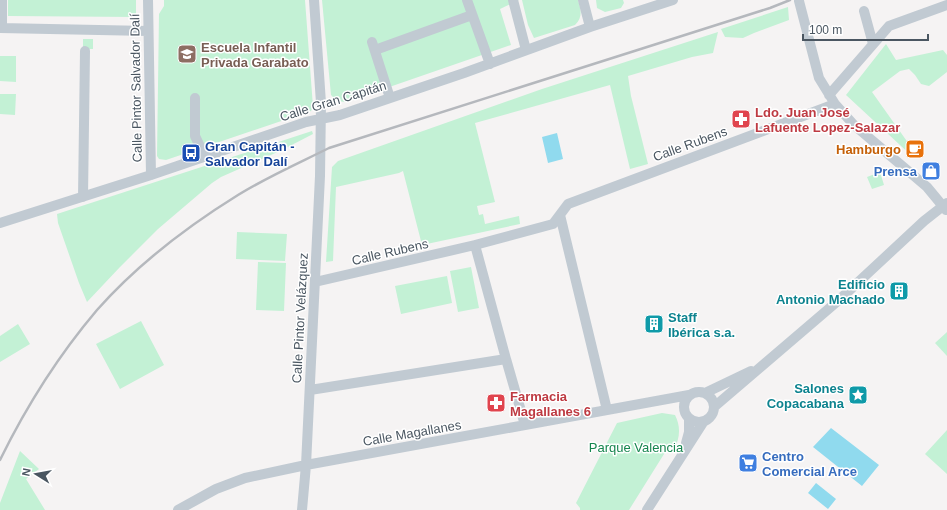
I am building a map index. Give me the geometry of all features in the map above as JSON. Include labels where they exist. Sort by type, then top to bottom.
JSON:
[{"type":"street","points":[[2,0],[1,28],[148,31]]},
{"type":"street","name":"Calle Pintor Salvador Dalí","points":[[148,0],[151,175]]},
{"type":"street","name":"Calle Pintor Velázquez","points":[[302,510],[306,465],[320,176],[321,103],[314,0]]},
{"type":"street","points":[[467,0],[490,64]]},
{"type":"street","points":[[583,0],[590,27]]},
{"type":"street","name":"Calle Gran Capitán","points":[[0,223],[151,175],[306,122],[320,124],[340,114],[490,64],[590,27],[673,0]]},
{"type":"street","points":[[714,407],[839,300],[919,226],[946,207],[927,187],[854,125],[835,104],[819,78],[799,1]]},
{"type":"street","points":[[513,2],[526,50]]},
{"type":"street","points":[[829,95],[889,26],[947,5]]},
{"type":"street","points":[[864,11],[873,44]]},
{"type":"street","points":[[390,98],[374,46],[472,14]]},
{"type":"street","points":[[83,197],[85,51]]},
{"type":"street","points":[[195,98],[195,136],[205,156]]},
{"type":"street","name":"Calle Rubens","points":[[315,282],[476,245],[553,224],[568,204],[835,104]]},
{"type":"street","points":[[560,215],[606,410]]},
{"type":"street","points":[[476,245],[525,425]]},
{"type":"street","points":[[310,390],[506,359]]},
{"type":"street","points":[[705,393],[763,365]]},
{"type":"street","points":[[647,510],[704,421],[713,413],[713,401],[710,396],[705,393],[694,392],[689,395],[685,402],[689,432],[684,451]]},
{"type":"street","name":"Calle Magallanes","points":[[178,510],[216,489],[245,478],[306,465],[689,395]]},
{"type":"street","name":"Calle Magallanes","points":[[656,402],[686,413]]},
{"type":"street","points":[[686,413],[696,421],[704,421]]},
{"type":"green space","points":[[8,0],[136,0],[136,17],[8,16]]},
{"type":"green space","points":[[164,0],[305,0],[313,107],[311,111],[166,160],[159,159],[157,156],[159,14],[164,6]]},
{"type":"green space","points":[[322,0],[519,0],[500,9],[511,45],[346,102],[337,101],[331,95]]},
{"type":"green space","points":[[522,0],[578,0],[580,16],[578,22],[575,25],[534,38],[528,25]]},
{"type":"green space","points":[[596,0],[623,0],[624,3],[621,8],[605,12],[597,8]]},
{"type":"green space","points":[[788,7],[789,20],[743,38],[725,37],[721,29]]},
{"type":"green space","points":[[718,32],[713,53],[692,57],[628,76],[631,96],[648,164],[630,169],[610,85],[475,123],[495,202],[477,206],[479,215],[483,214],[485,224],[519,216],[520,224],[422,245],[403,171],[336,187],[333,261],[326,262],[332,167],[338,161],[542,89]]},
{"type":"green space","points":[[83,39],[93,39],[93,49],[83,49]]},
{"type":"green space","points":[[886,44],[896,60],[943,50],[947,55],[947,72],[929,86],[921,84],[909,69],[900,71],[872,92],[916,154],[914,158],[846,95]]},
{"type":"green space","points":[[0,56],[16,56],[16,82],[0,81]]},
{"type":"green space","points":[[0,94],[16,94],[15,115],[0,114]]},
{"type":"green space","points":[[312,131],[313,134],[282,150],[221,177],[212,183],[158,229],[87,302],[58,223],[57,214]]},
{"type":"green space","points":[[880,172],[884,185],[872,189],[867,177]]},
{"type":"green space","points":[[237,232],[287,234],[285,261],[236,259]]},
{"type":"green space","points":[[258,262],[286,263],[284,311],[256,310]]},
{"type":"green space","points":[[471,267],[479,308],[458,312],[450,271]]},
{"type":"green space","points":[[447,276],[452,303],[401,314],[395,286]]},
{"type":"green space","points":[[141,321],[164,365],[120,389],[96,344]]},
{"type":"green space","points":[[18,324],[30,344],[0,362],[0,336]]},
{"type":"green space","points":[[947,332],[947,356],[935,343]]},
{"type":"green space","name":"Parque Valencia","points":[[662,413],[675,415],[679,428],[678,441],[674,450],[669,446],[629,510],[580,510],[576,503],[617,423]]},
{"type":"green space","points":[[947,430],[947,474],[925,454]]},
{"type":"green space","points":[[20,451],[39,469],[26,479],[45,510],[0,510],[0,503]]},
{"type":"water","points":[[557,133],[563,159],[548,163],[542,137]]},
{"type":"water","points":[[831,428],[879,465],[862,486],[813,447]]},
{"type":"water","points":[[816,483],[836,499],[828,509],[808,493]]},
{"type":"railway","points":[[0,460],[44,382],[69,345],[97,310],[128,278],[163,248],[200,220],[249,188],[329,148],[770,8],[790,0]]},
{"type":"place","name":"Escuela Infantil Privada Garabato","points":[[187,54]]},
{"type":"place","name":"Ldo. Juan José Lafuente Lopez-Salazar","points":[[741,119]]},
{"type":"place","name":"Hamburgo","points":[[915,149]]},
{"type":"place","name":"Gran Capitán - Salvador Dalí","points":[[191,153]]},
{"type":"place","name":"Prensa","points":[[931,171]]},
{"type":"place","name":"Edificio Antonio Machado","points":[[899,291]]},
{"type":"place","name":"Staff Ibérica s.a.","points":[[654,324]]},
{"type":"place","name":"Salones Copacabana","points":[[858,395]]},
{"type":"place","name":"Farmacia Magallanes 6","points":[[496,403]]},
{"type":"place","name":"Centro Comercial Arce","points":[[748,463]]}]
